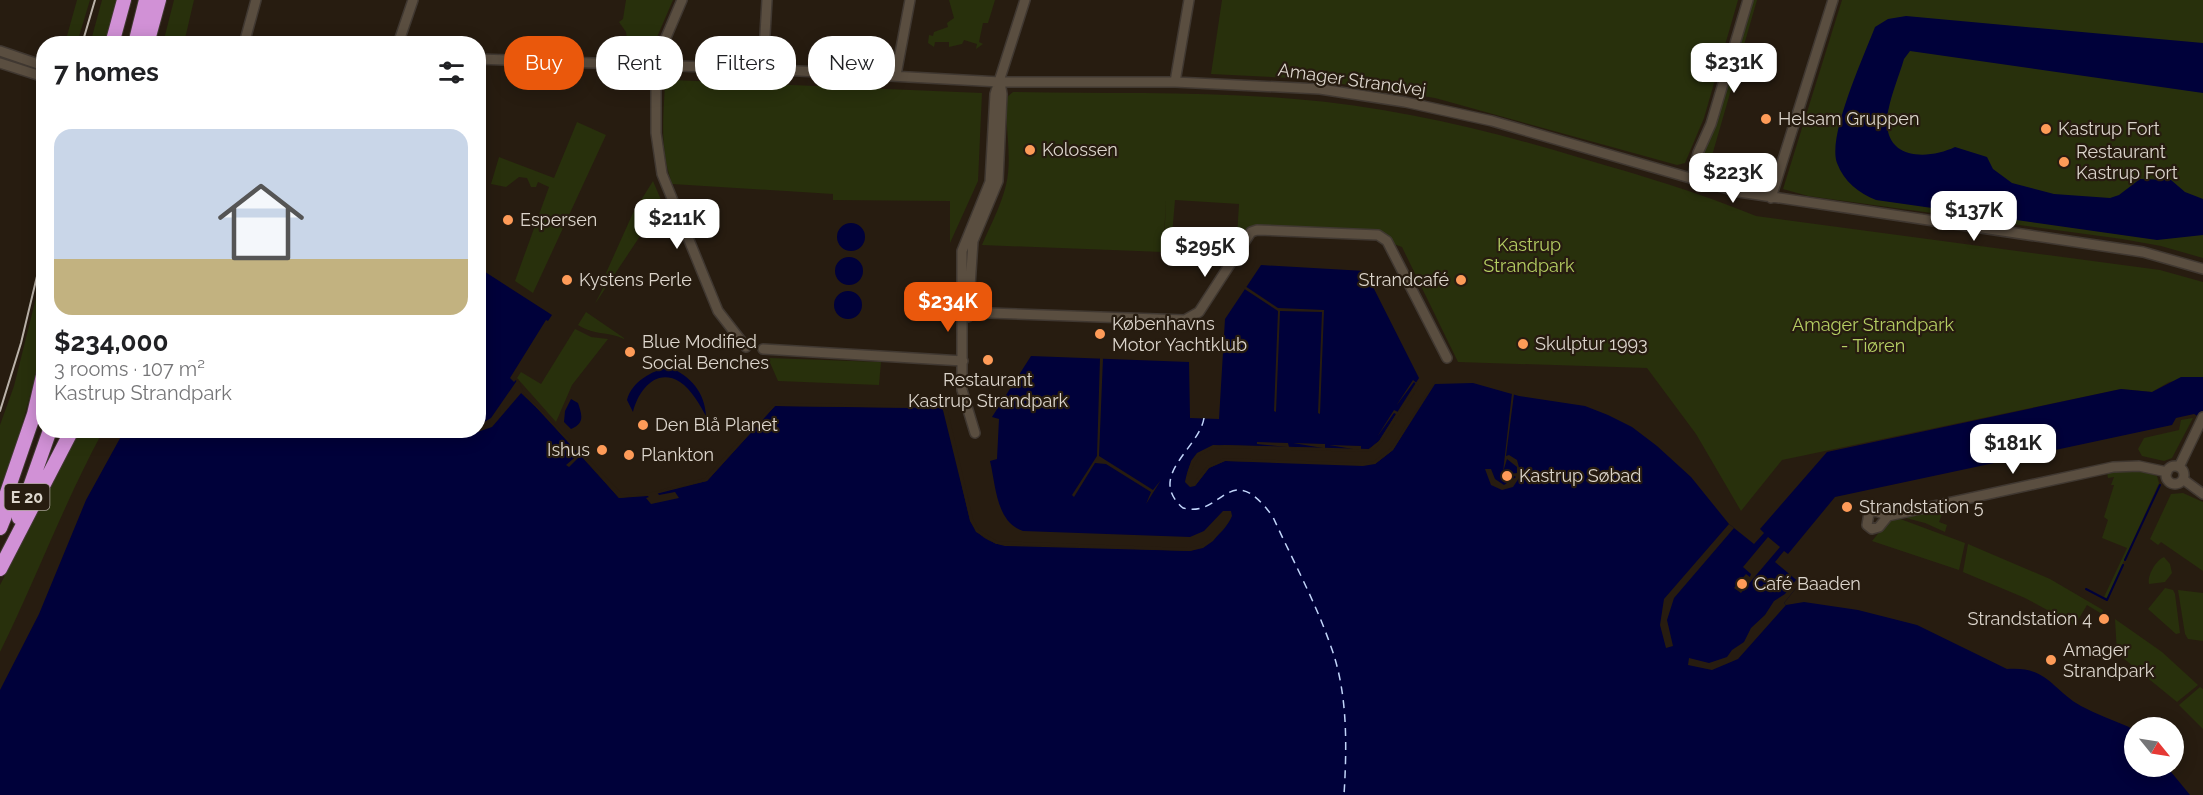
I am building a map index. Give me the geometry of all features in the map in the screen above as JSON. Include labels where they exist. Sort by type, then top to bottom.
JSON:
[{"type":"highway","points":[[114,36],[124,0]]},
{"type":"highway","points":[[137,36],[146,0]]},
{"type":"highway","points":[[149,36],[159,0]]},
{"type":"highway","points":[[159,36],[168,0]]},
{"type":"highway","points":[[0,513],[36,401]]},
{"type":"highway","name":"E 20","points":[[0,528],[36,429]]},
{"type":"highway","name":"E 20","points":[[0,561],[29,494],[47,438]]},
{"type":"highway","points":[[0,569],[68,438]]},
{"type":"street","points":[[246,36],[256,0]]},
{"type":"street","points":[[401,36],[413,0]]},
{"type":"street","points":[[668,36],[682,0]]},
{"type":"street","points":[[765,36],[767,0]]},
{"type":"street","points":[[896,75],[910,0]]},
{"type":"street","points":[[975,433],[962,390],[963,252],[990,182],[994,94],[1000,82],[1025,0]]},
{"type":"street","points":[[1175,82],[1189,0]]},
{"type":"street","points":[[1692,179],[1698,153],[1711,124],[1748,0]]},
{"type":"street","points":[[1772,198],[1833,0]]},
{"type":"street","points":[[0,51],[36,63]]},
{"type":"street","name":"Amager Strandvej","points":[[486,59],[596,65]]},
{"type":"street","points":[[0,63],[36,74]]},
{"type":"street","name":"Amager Strandvej","points":[[796,70],[1000,82],[1175,82],[1320,89],[1405,102],[1492,121],[1692,179],[1772,198],[2143,252],[2203,269]]},
{"type":"street","points":[[656,90],[656,133],[662,174],[718,311],[746,347]]},
{"type":"street","points":[[964,312],[1185,320],[1196,316],[1251,232],[1257,230],[1378,235],[1387,241],[1447,358]]},
{"type":"street","points":[[763,349],[963,357]]},
{"type":"street","points":[[2179,467],[2203,417]]},
{"type":"street","points":[[1888,516],[2113,467],[2139,466],[2167,472]]},
{"type":"street","points":[[2179,467],[2171,468],[2167,472],[2167,478],[2171,483],[2179,484],[2184,480]]},
{"type":"street","points":[[2179,467],[2184,474],[2184,480]]},
{"type":"street","points":[[2184,480],[2203,494]]},
{"type":"green space","points":[[77,0],[90,0],[79,36],[67,36]]},
{"type":"green space","points":[[102,0],[119,0],[109,36],[92,36]]},
{"type":"green space","points":[[174,0],[194,0],[186,36],[165,36]]},
{"type":"green space","points":[[626,0],[673,0],[657,36],[627,36],[619,22],[623,19]]},
{"type":"green space","points":[[949,0],[995,0],[988,23],[983,23],[979,42],[983,44],[976,49],[977,44],[964,40],[962,44],[949,47],[949,42],[935,42],[934,47],[928,43],[929,35],[933,36],[934,32],[948,27],[947,23],[954,18]]},
{"type":"green space","points":[[1222,0],[1738,0],[1704,118],[1685,163],[1677,165],[1435,98],[1309,79],[1211,74]]},
{"type":"green space","points":[[1752,0],[1757,0],[1711,159],[1768,177],[1764,188],[1702,172],[1705,148]]},
{"type":"green space","points":[[1842,0],[2203,0],[2203,258],[2161,246],[2122,239],[1808,196],[1783,189]]},
{"type":"green space","points":[[683,80],[695,81],[695,90],[796,90],[796,85],[808,86],[808,90],[895,89],[982,93],[978,181],[950,243],[950,201],[833,200],[833,194],[672,184],[664,147],[665,90],[683,90]]},
{"type":"green space","points":[[1013,92],[1224,95],[1295,99],[1369,108],[1477,129],[1548,148],[1671,185],[1756,216],[2160,270],[2203,282],[2203,377],[2169,382],[2152,392],[2121,389],[1782,460],[1741,511],[1696,434],[1647,368],[1458,362],[1402,247],[1380,239],[1257,226],[1237,236],[1239,204],[1175,200],[1171,247],[1164,247],[1166,200],[1163,252],[982,245],[1006,185],[1009,163],[1007,97]]},
{"type":"green space","points":[[577,122],[606,135],[533,293],[515,281],[549,187],[538,182],[536,187],[531,187],[527,178],[519,177],[506,187],[491,184],[499,157],[554,178]]},
{"type":"green space","points":[[653,181],[673,228],[654,215],[595,304],[609,276],[606,273],[633,213]]},
{"type":"green space","points":[[36,298],[36,373],[12,462],[0,493],[0,425],[14,386]]},
{"type":"green space","points":[[586,312],[624,339],[591,331],[578,325]]},
{"type":"green space","points":[[575,329],[591,337],[608,339],[572,385],[556,422],[517,378],[521,372],[541,384]]},
{"type":"green space","points":[[768,358],[881,362],[879,385],[778,381]]},
{"type":"green space","points":[[2193,418],[2172,458],[2164,461],[2142,456],[2138,449],[2144,438],[2179,430],[2181,420]]},
{"type":"green space","points":[[75,438],[100,438],[0,652],[0,585]]},
{"type":"green space","points":[[2139,470],[2157,476],[2159,483],[2107,598],[2104,597],[2127,548],[2102,538],[2108,520],[2104,517],[2114,485],[2111,485],[2114,477],[2108,478],[2107,472]]},
{"type":"green space","points":[[2183,493],[2203,502],[2203,571],[2161,542],[2158,545],[2150,539],[2171,494]]},
{"type":"green space","points":[[1952,507],[1950,514],[1942,514],[1939,522],[1947,525],[1945,532],[1925,523],[1902,517]]},
{"type":"green space","points":[[1895,517],[1965,543],[1959,570],[1872,541],[1891,518]]},
{"type":"green space","points":[[1968,544],[2050,579],[2103,610],[2102,614],[2087,605],[2075,625],[2025,598],[1963,572]]},
{"type":"green space","points":[[2164,557],[2170,564],[2172,573],[2165,582],[2149,584],[2149,577],[2153,569]]},
{"type":"green space","points":[[2165,588],[2173,590],[2175,594],[2180,633],[2176,634],[2148,609]]},
{"type":"green space","points":[[2178,590],[2203,593],[2203,641],[2188,639],[2185,634]]},
{"type":"green space","points":[[2115,619],[2162,652],[2198,685],[2177,702],[2117,653]]},
{"type":"green space","points":[[2200,687],[2203,689],[2203,729],[2179,705]]},
{"type":"shaded area","points":[[1906,16],[2203,43],[2203,93],[1910,51],[1904,59],[1889,107],[1887,122],[1889,135],[1894,144],[1902,150],[1922,155],[1934,154],[1955,147],[1987,157],[1993,169],[2012,183],[2054,194],[2110,198],[2119,195],[2140,179],[2171,180],[2185,192],[2203,199],[2203,235],[2157,240],[1876,200],[1858,190],[1844,176],[1837,163],[1835,151],[1837,134],[1848,96],[1875,27],[1888,19]]},
{"type":"shaded area","points":[[851,223],[861,227],[865,237],[861,247],[851,251],[841,247],[837,237],[841,227]]},
{"type":"shaded area","points":[[849,257],[859,261],[863,271],[859,281],[849,285],[839,281],[835,271],[839,261]]},
{"type":"shaded area","points":[[1261,265],[1365,271],[1419,378],[1379,441],[1369,449],[1224,445],[1207,449],[1196,455],[1185,482],[1190,487],[1195,486],[1209,468],[1225,461],[1375,464],[1393,450],[1435,384],[1473,383],[1519,396],[1585,406],[1632,427],[1691,477],[1729,524],[1754,544],[1764,533],[1760,529],[1827,452],[2121,389],[2152,392],[2181,377],[2203,377],[2203,419],[2194,414],[2176,418],[2172,425],[1835,497],[1788,554],[1784,551],[1775,562],[1800,583],[1784,603],[1786,605],[1804,602],[1858,610],[1917,625],[2007,669],[2021,669],[2041,675],[2081,706],[2124,725],[2124,777],[2175,777],[2190,795],[0,795],[0,690],[39,614],[86,500],[120,438],[486,438],[486,273],[552,315],[548,321],[546,320],[510,378],[514,382],[516,380],[521,393],[619,498],[648,496],[707,481],[775,406],[941,408],[945,412],[970,521],[976,531],[993,543],[1005,546],[1190,551],[1203,546],[1220,533],[1232,516],[1231,511],[1223,511],[1204,531],[1190,537],[1023,531],[1014,526],[1002,511],[996,492],[990,461],[997,459],[999,419],[992,417],[1031,356],[1189,362],[1190,418],[1219,419],[1225,319]]},
{"type":"shaded area","points":[[848,291],[858,295],[862,305],[858,315],[848,319],[838,315],[834,305],[838,295]]},
{"type":"shaded area","points":[[669,367],[684,375],[695,386],[703,400],[706,416],[684,385],[671,378],[663,377],[656,379],[644,389],[633,412],[627,400],[633,387],[650,374]]},
{"type":"shaded area","points":[[571,399],[578,403],[581,418],[579,424],[571,429],[564,422],[565,411]]},
{"type":"pier","points":[[1245,286],[1278,308],[1324,310],[1320,414],[1318,413],[1322,312],[1280,311],[1276,412],[1274,411],[1278,311],[1243,288]]},
{"type":"pier","points":[[1100,358],[1103,358],[1099,456],[1153,490],[1161,480],[1146,504],[1151,492],[1106,464],[1095,463],[1074,497],[1072,495],[1097,456]]},
{"type":"pier","points":[[518,379],[523,391],[623,495],[649,493],[705,478],[774,403],[913,405],[913,408],[775,406],[707,481],[657,492],[659,495],[675,492],[679,498],[651,504],[646,495],[619,498],[581,455],[569,467],[566,465],[579,454],[522,392],[492,427],[486,429],[486,421],[491,418]]},
{"type":"pier","points":[[1413,380],[1419,385],[1381,443],[1371,452],[1213,448],[1199,456],[1187,477],[1191,461],[1197,453],[1213,445],[1287,447],[1257,444],[1257,442],[1288,443],[1289,447],[1323,448],[1293,443],[1325,444],[1325,449],[1359,450],[1329,445],[1361,446],[1361,450],[1369,449],[1379,441],[1396,414],[1394,413],[1377,437],[1394,410],[1398,412],[1416,384],[1414,382],[1396,406]]},
{"type":"pier","points":[[1436,380],[1393,450],[1375,464],[1363,466],[1225,461],[1209,468],[1195,486],[1196,480],[1207,466],[1224,458],[1363,463],[1374,461],[1391,448]]},
{"type":"pier","points":[[1512,393],[1514,394],[1506,456],[1509,455],[1517,460],[1521,475],[1513,487],[1502,490],[1491,485],[1485,469],[1491,469],[1495,479],[1504,485],[1516,477],[1511,474],[1517,473],[1517,467],[1507,459],[1503,472]]},
{"type":"pier","points":[[942,406],[948,411],[973,519],[979,530],[997,541],[1189,548],[1211,539],[1231,519],[1213,541],[1203,548],[1190,551],[996,544],[976,532],[970,520]]},
{"type":"pier","points":[[1729,524],[1734,528],[1674,598],[1667,620],[1673,646],[1666,648],[1660,625],[1664,599]]},
{"type":"pier","points":[[1768,537],[1780,547],[1741,593],[1734,588],[1746,574],[1750,577],[1751,574],[1743,567]]},
{"type":"pier","points":[[1796,580],[1800,583],[1784,603],[1786,605],[1738,659],[1712,670],[1688,665],[1689,658],[1709,663],[1727,657],[1732,650],[1744,642],[1751,628]]},
{"type":"waterway","points":[[2125,560],[2160,485]]},
{"type":"waterway","points":[[2086,589],[2107,600],[2123,565]]},
{"type":"ferry route","points":[[1204,418],[1200,429],[1172,474],[1170,485],[1173,496],[1183,508],[1197,509],[1236,490],[1246,491],[1258,500],[1273,517],[1317,612],[1336,662],[1345,719],[1344,795]]},
{"type":"railway","points":[[84,36],[95,0]]},
{"type":"railway","points":[[0,411],[21,343],[36,280]]},
{"type":"place","name":"Helsam Gruppen","points":[[1766,119]]},
{"type":"place","name":"Kastrup Fort","points":[[2046,129]]},
{"type":"place","name":"Kolossen","points":[[1030,150]]},
{"type":"place","name":"Restaurant Kastrup Fort","points":[[2064,162]]},
{"type":"place","name":"Espersen","points":[[508,220]]},
{"type":"place","name":"Kystens Perle","points":[[567,280]]},
{"type":"place","name":"Strandcafé","points":[[1461,280]]},
{"type":"place","name":"Københavns Motor Yachtklub","points":[[1100,334]]},
{"type":"place","name":"Skulptur 1993","points":[[1523,344]]},
{"type":"place","name":"Blue Modified Social Benches","points":[[630,352]]},
{"type":"place","name":"Restaurant Kastrup Strandpark","points":[[988,360]]},
{"type":"place","name":"Den Blå Planet","points":[[643,425]]},
{"type":"place","name":"Ishus","points":[[602,450]]},
{"type":"place","name":"Plankton","points":[[629,455]]},
{"type":"place","name":"Kastrup Søbad","points":[[1507,476]]},
{"type":"place","name":"Strandstation 5","points":[[1847,507]]},
{"type":"place","name":"Café Baaden","points":[[1742,584]]},
{"type":"place","name":"Strandstation 4","points":[[2104,619]]},
{"type":"place","name":"Amager Strandpark","points":[[2051,660]]},
{"type":"park label","name":"Kastrup Strandpark","points":[[1529,255]]},
{"type":"park label","name":"Amager Strandpark - Tiøren","points":[[1873,335]]}]
